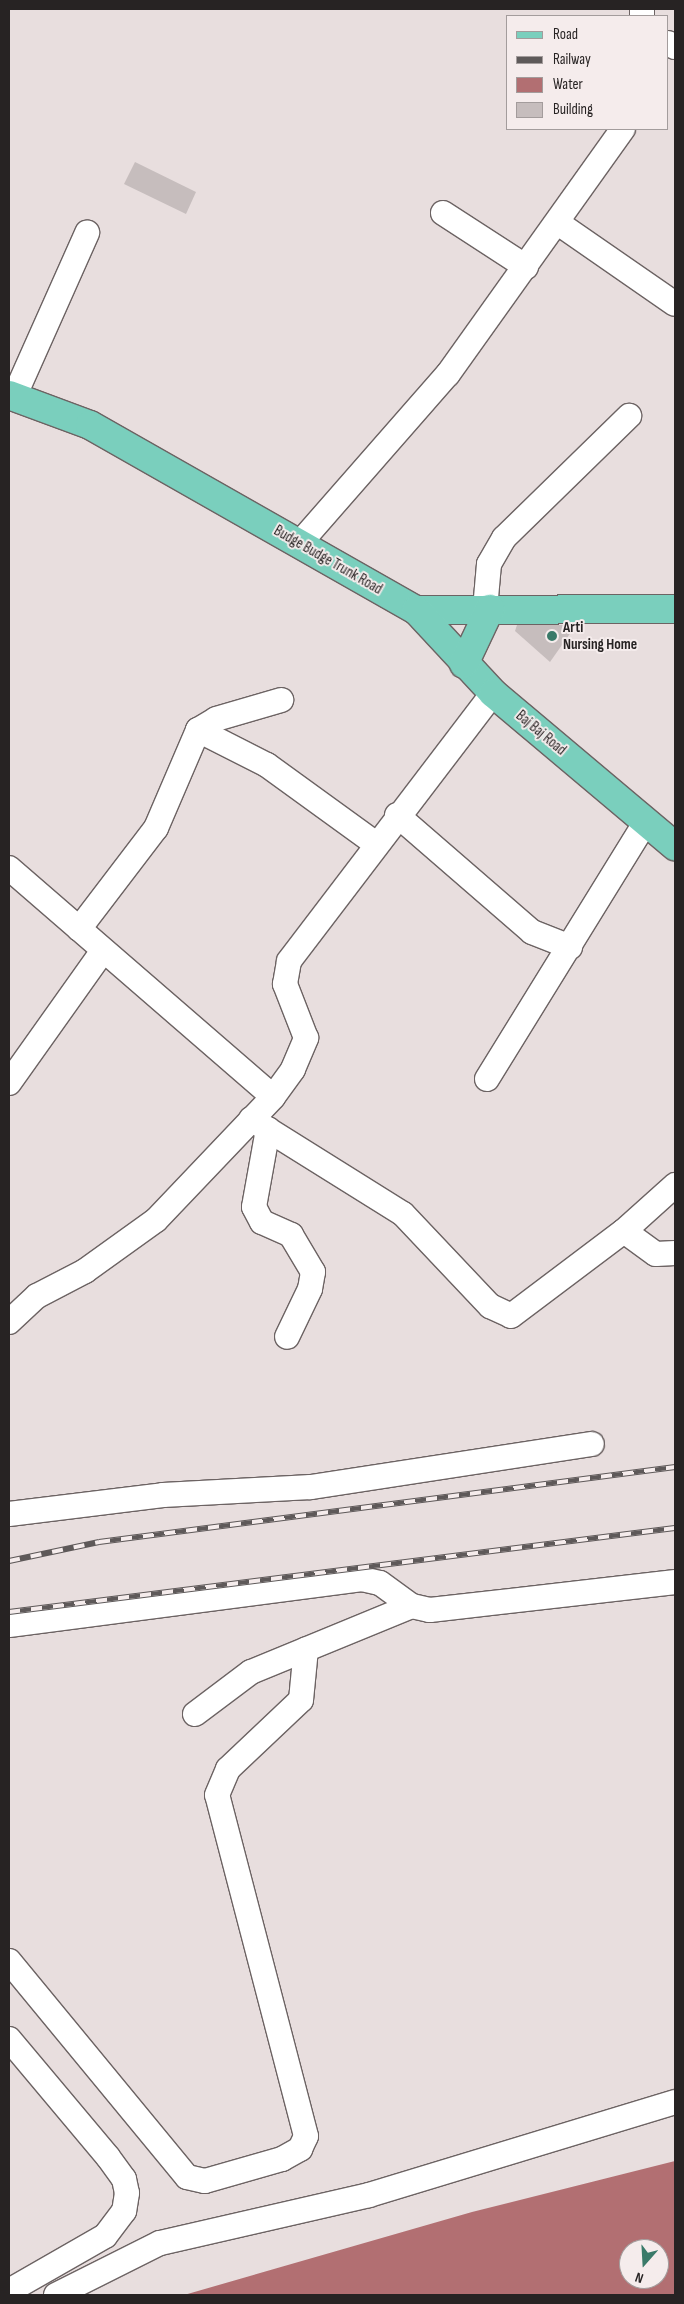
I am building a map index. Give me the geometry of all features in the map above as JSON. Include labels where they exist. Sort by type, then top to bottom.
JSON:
[{"type":"main road","name":"Budge Budge Trunk Road","points":[[11,396],[90,425],[416,610]]},
{"type":"main road","points":[[464,664],[487,609]]},
{"type":"main road","points":[[416,610],[675,609]]},
{"type":"main road","name":"Baj Baj Road","points":[[416,610],[464,664],[493,693],[675,846]]},
{"type":"street","points":[[299,544],[448,374],[558,223],[622,130]]},
{"type":"street","points":[[443,213],[526,267]]},
{"type":"street","points":[[558,223],[675,304]]},
{"type":"street","points":[[11,396],[87,233]]},
{"type":"street","points":[[487,609],[489,564],[504,538],[629,416]]},
{"type":"street","points":[[287,1337],[310,1289],[313,1272],[291,1235],[262,1222],[254,1207],[260,1124],[273,1097],[293,1069],[306,1038],[285,984],[289,961],[398,815],[493,693]]},
{"type":"street","points":[[79,929],[156,828],[198,730],[216,719],[281,700]]},
{"type":"street","points":[[198,730],[268,765],[376,844]]},
{"type":"street","points":[[398,815],[532,932],[570,947]]},
{"type":"street","points":[[487,1079],[646,822]]},
{"type":"street","points":[[9,868],[79,929],[102,952],[273,1097]]},
{"type":"street","points":[[9,1083],[102,952]]},
{"type":"street","points":[[260,1124],[402,1214],[504,1315],[521,1312],[624,1231],[675,1185]]},
{"type":"street","points":[[9,1322],[37,1296],[85,1271],[156,1220],[260,1124]]},
{"type":"street","points":[[624,1231],[656,1254],[675,1253]]},
{"type":"street","points":[[9,1514],[163,1495],[311,1487],[592,1444]]},
{"type":"street","points":[[9,1625],[362,1579],[380,1583],[412,1606],[430,1610],[675,1582]]},
{"type":"street","points":[[195,1714],[251,1672],[412,1606]]},
{"type":"street","points":[[9,1962],[187,2177],[205,2182],[282,2159],[300,2149],[306,2136],[217,1795],[228,1769],[302,1700],[306,1649]]},
{"type":"street","points":[[9,2039],[108,2157],[124,2179],[127,2193],[124,2211],[105,2236],[9,2291]]},
{"type":"street","points":[[56,2295],[160,2244],[369,2196],[675,2102]]},
{"type":"water","points":[[675,2161],[675,2295],[184,2295],[472,2212]]},
{"type":"building","points":[[135,162],[196,192],[186,214],[124,184]]},
{"type":"building","points":[[517,625],[576,625],[550,662],[515,631]]},
{"type":"railway","points":[[9,1561],[99,1542],[675,1467]]},
{"type":"railway","points":[[9,1612],[675,1528]]},
{"type":"place","name":"Arti Nursing Home","points":[[552,636]]}]
